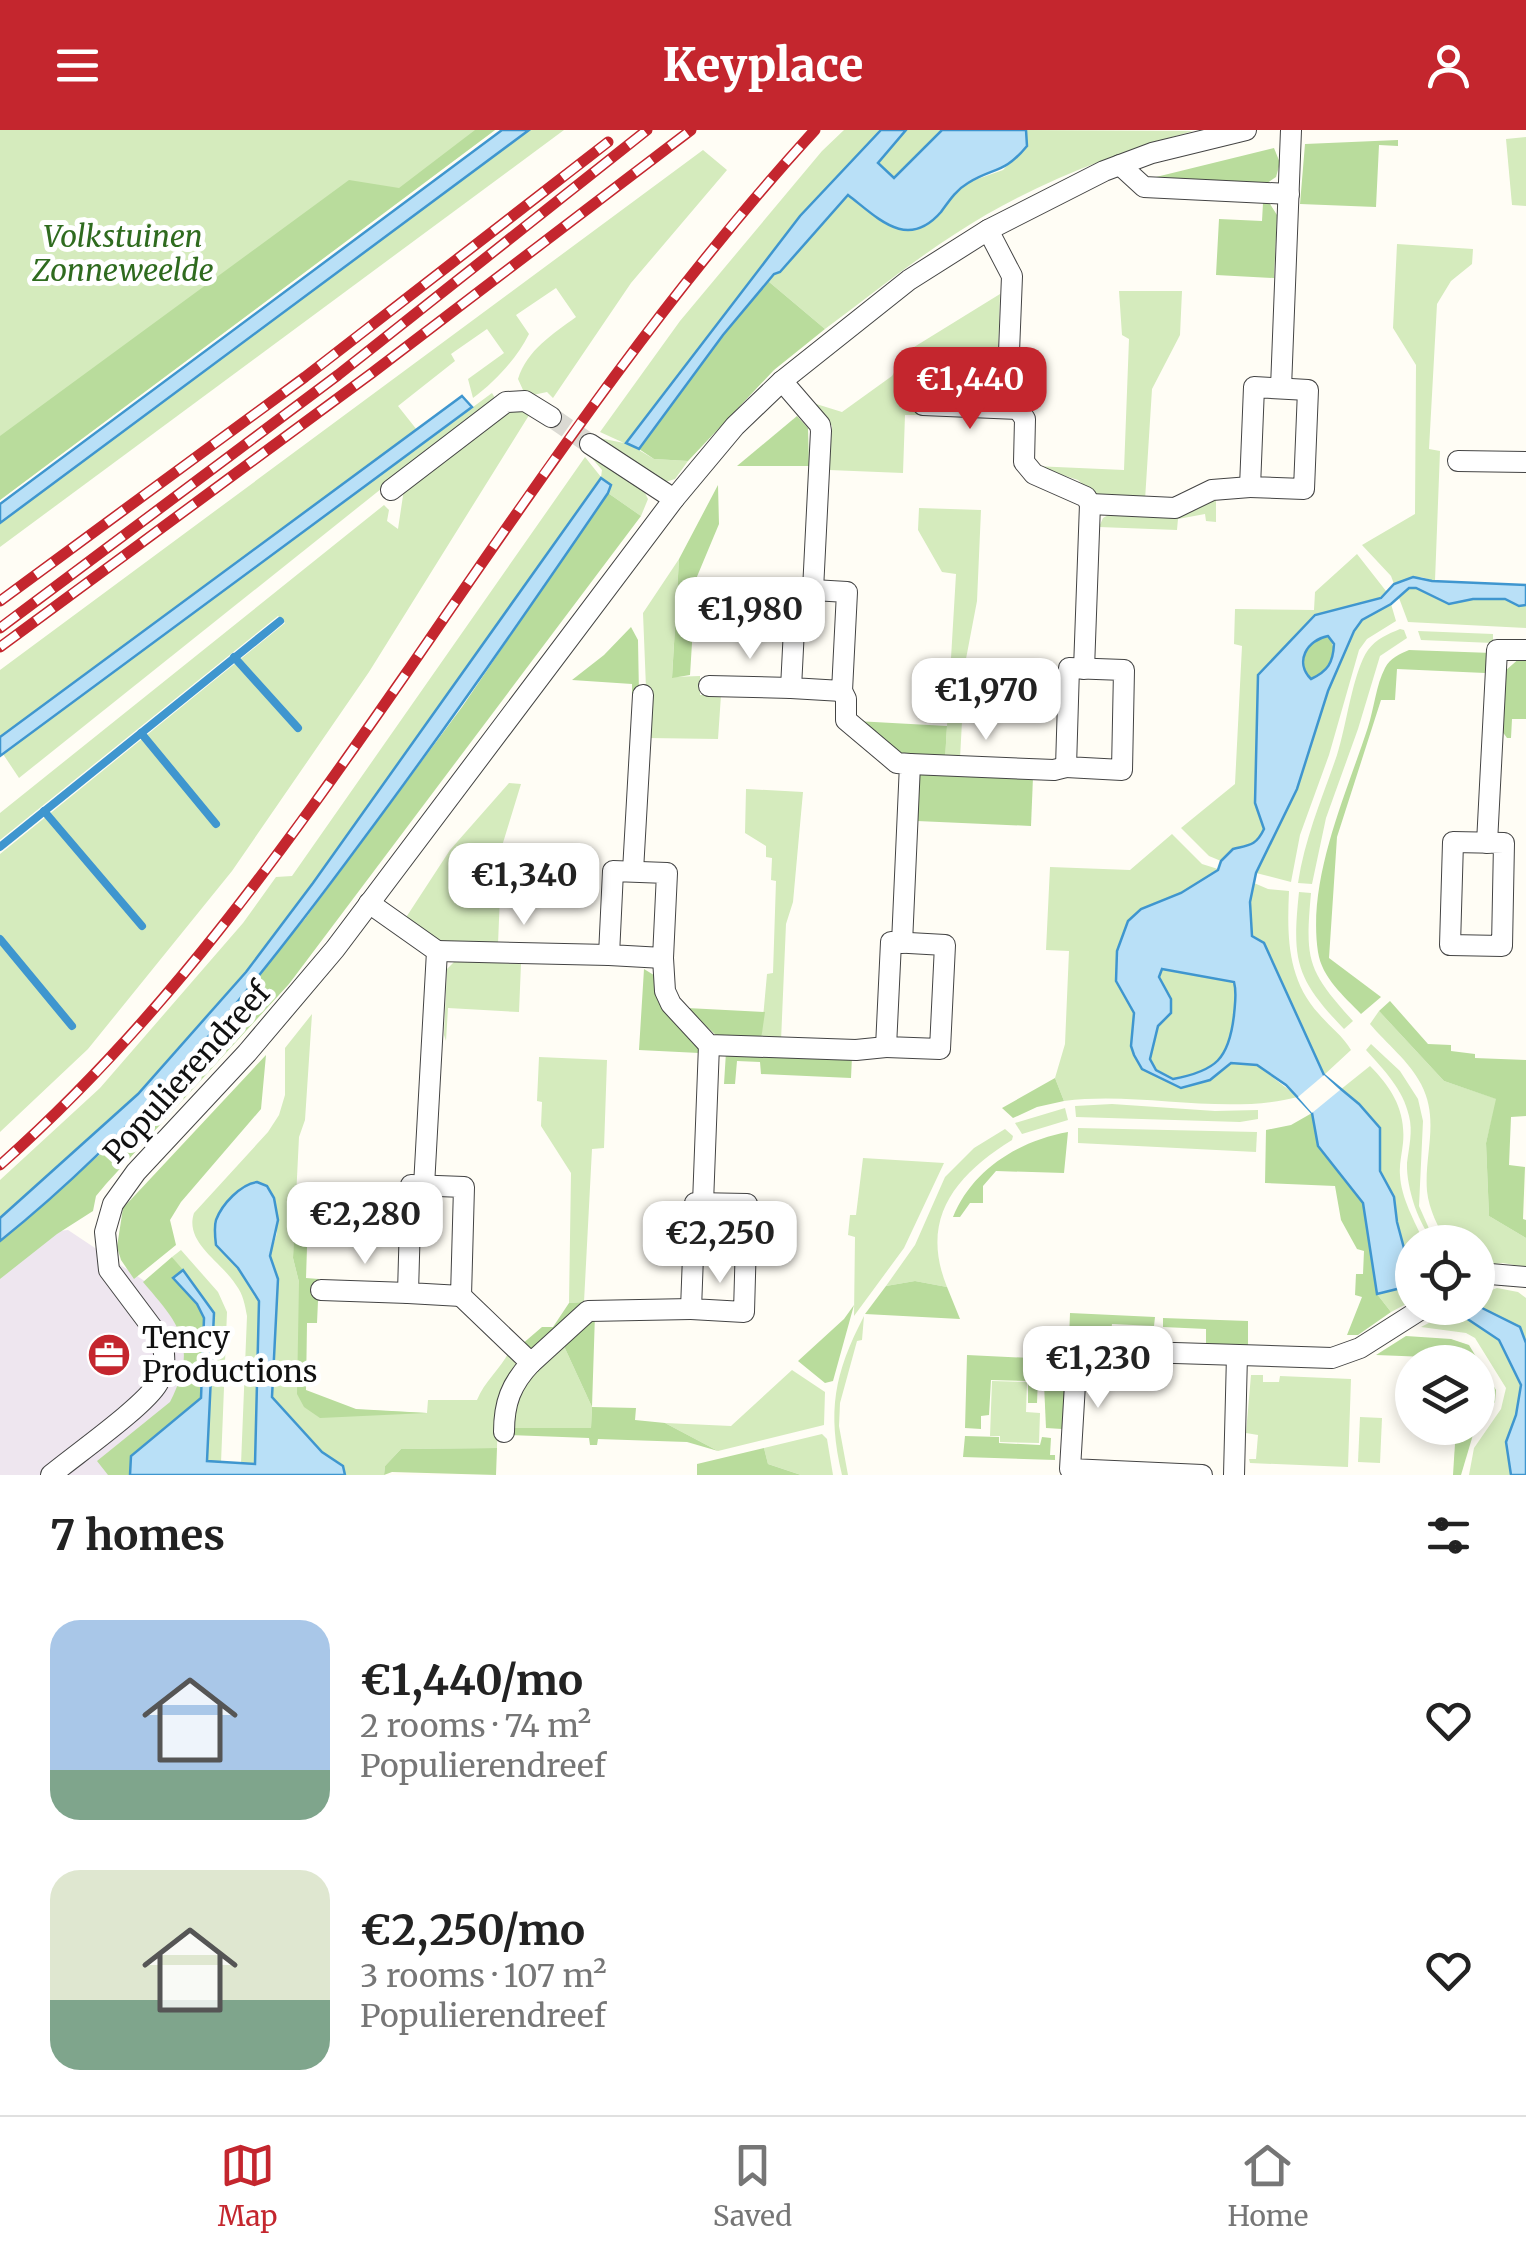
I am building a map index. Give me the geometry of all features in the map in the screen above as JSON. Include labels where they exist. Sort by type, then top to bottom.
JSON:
[{"type":"street","name":"Populierendreef","points":[[51,1475],[152,1392],[163,1367],[164,1346],[160,1338],[109,1270],[105,1232],[112,1204],[136,1172],[274,1023],[674,498],[735,426],[782,381],[910,280],[988,230],[1044,199],[1120,165],[1246,130]]},
{"type":"street","points":[[1281,388],[1291,130]]},
{"type":"street","points":[[1120,165],[1144,187],[1289,194]]},
{"type":"street","points":[[988,230],[1012,276],[1010,352],[1016,372],[1018,409],[1025,419],[1024,462],[1034,474],[1086,497],[1090,504],[1084,668]]},
{"type":"street","points":[[782,381],[821,431],[813,590]]},
{"type":"street","points":[[1090,504],[1176,508],[1212,490],[1304,489],[1308,390],[1254,387],[1250,487]]},
{"type":"street","points":[[392,490],[506,402],[525,401],[550,416]]},
{"type":"street","points":[[923,406],[1018,409]]},
{"type":"street","points":[[590,444],[674,498]]},
{"type":"street","points":[[1458,461],[1526,462]]},
{"type":"street","points":[[790,688],[796,589],[847,592],[842,691],[846,720],[897,763],[1122,770],[1124,670],[1068,668],[1066,767]]},
{"type":"street","points":[[1487,843],[1497,650],[1526,650]]},
{"type":"street","points":[[708,686],[842,691]]},
{"type":"street","points":[[633,872],[643,696]]},
{"type":"street","points":[[902,943],[910,764]]},
{"type":"street","points":[[1502,946],[1504,843],[1453,842],[1450,945],[1526,948]]},
{"type":"street","points":[[609,956],[613,870],[666,872],[665,992],[671,1004],[709,1045],[704,1202]]},
{"type":"street","points":[[369,903],[437,951],[663,958]]},
{"type":"street","points":[[709,1045],[940,1049],[945,945],[891,942],[886,1046]]},
{"type":"street","points":[[424,1186],[437,951]]},
{"type":"street","points":[[408,1293],[411,1185],[464,1187],[461,1296]]},
{"type":"street","points":[[504,1432],[504,1411],[511,1388],[588,1311],[648,1308],[744,1312],[747,1204],[695,1202],[691,1309]]},
{"type":"street","points":[[1495,1275],[1526,1278]]},
{"type":"street","points":[[322,1290],[461,1296],[531,1364]]},
{"type":"street","points":[[1202,1475],[1070,1469],[1076,1350],[1320,1359],[1344,1355],[1395,1325]]},
{"type":"street","points":[[1234,1475],[1237,1355]]},
{"type":"shaded area","points":[[68,1230],[197,1316],[198,1410],[126,1475],[0,1475],[0,1253],[31,1234]]},
{"type":"green space","name":"Volkstuinen Zonneweelde","points":[[0,130],[495,130],[0,500]]},
{"type":"green space","points":[[475,130],[495,130],[0,500],[0,436],[349,180],[399,188]]},
{"type":"green space","points":[[529,130],[564,130],[0,547],[0,523]]},
{"type":"green space","points":[[844,130],[881,130],[627,443],[654,459],[688,461],[675,479],[662,483],[594,437],[624,443],[600,432],[680,321],[822,151]]},
{"type":"green space","points":[[906,130],[942,130],[894,178],[877,163]]},
{"type":"green space","points":[[1026,130],[1193,131],[1101,161],[1011,201],[938,245],[825,329],[768,281],[849,195],[883,219],[940,213],[969,182],[1003,170],[1026,146]]},
{"type":"green space","points":[[1526,137],[1526,206],[1512,205],[1506,139]]},
{"type":"green space","points":[[1398,140],[1398,146],[1379,145],[1376,207],[1300,204],[1305,144]]},
{"type":"green space","points":[[1274,148],[1280,163],[1276,177],[1267,183],[1156,177]]},
{"type":"green space","points":[[703,150],[727,170],[631,283],[553,398],[547,392],[533,395],[523,390],[518,379],[534,351],[576,317],[556,288],[516,315],[529,334],[512,361],[481,392],[473,398],[468,379],[504,353],[487,329],[451,354],[455,361],[398,406],[417,430],[0,737],[0,670]]},
{"type":"green space","points":[[1263,203],[1270,204],[1277,215],[1274,278],[1216,275],[1219,219],[1262,221]]},
{"type":"green space","points":[[1397,244],[1473,249],[1472,264],[1451,281],[1437,304],[1429,449],[1440,451],[1435,581],[1421,577],[1394,584],[1362,545],[1415,514],[1416,365],[1393,328]]},
{"type":"green space","points":[[768,281],[825,329],[774,370],[688,461],[654,459],[639,449],[723,335]]},
{"type":"green space","points":[[1119,291],[1182,291],[1180,335],[1152,389],[1145,500],[1094,495],[1078,480],[1034,466],[1124,470],[1129,339],[1122,335]]},
{"type":"green space","points":[[1000,294],[998,354],[1003,371],[1003,399],[986,398],[985,381],[936,380],[936,396],[921,396],[919,415],[905,415],[903,473],[829,470],[832,426],[813,403],[842,412],[892,376],[906,352]]},
{"type":"green space","points":[[492,393],[495,398],[19,778],[3,754]]},
{"type":"green space","points":[[512,408],[531,412],[369,672],[232,871],[88,1049],[0,1132],[0,854],[285,623],[278,616],[0,840],[0,813],[384,505],[389,510],[387,521],[398,529],[404,489]]},
{"type":"green space","points":[[797,416],[808,428],[809,466],[737,466]]},
{"type":"green space","points":[[584,449],[644,491],[648,499],[641,516],[608,493],[611,485],[601,479],[246,972],[138,1094],[0,1218],[0,1180],[100,1088],[243,923],[276,877],[292,876],[585,457],[601,477],[602,470]]},
{"type":"green space","points":[[718,485],[719,524],[696,579],[690,675],[672,678],[679,559]]},
{"type":"green space","points":[[608,493],[641,516],[289,984],[106,1184],[96,1196],[93,1211],[0,1279],[0,1241],[106,1149],[305,919],[462,707]]},
{"type":"green space","points":[[1216,497],[1216,522],[1206,521],[1205,514],[1178,519],[1177,530],[1099,527],[1103,518],[1112,513]]},
{"type":"green space","points":[[919,508],[981,510],[977,601],[965,664],[960,759],[945,759],[956,574],[942,572],[918,530]]},
{"type":"green space","points":[[1357,554],[1386,591],[1382,598],[1315,615],[1255,803],[1264,829],[1254,842],[1233,849],[1221,861],[1209,856],[1181,828],[1235,784],[1242,646],[1234,644],[1235,609],[1314,610],[1315,592]]},
{"type":"green space","points":[[679,559],[672,677],[700,676],[700,695],[721,695],[718,739],[648,738],[643,613]]},
{"type":"green space","points":[[1416,588],[1449,604],[1505,599],[1526,605],[1526,628],[1408,622],[1399,598]]},
{"type":"green space","points":[[1391,604],[1396,621],[1367,639],[1359,650],[1329,755],[1300,835],[1291,882],[1256,873],[1297,789],[1328,691],[1354,631],[1362,620]]},
{"type":"green space","points":[[631,627],[638,640],[639,695],[632,694],[632,684],[572,680],[604,655]]},
{"type":"green space","points":[[1400,629],[1407,638],[1380,656],[1326,818],[1312,884],[1298,883],[1309,834],[1337,755],[1363,659],[1375,643]]},
{"type":"green space","points":[[1418,631],[1493,634],[1493,643],[1421,640]]},
{"type":"green space","points":[[1328,636],[1333,649],[1331,661],[1311,679],[1304,666],[1305,653],[1314,642]]},
{"type":"green space","points":[[1409,650],[1492,653],[1490,679],[1485,680],[1485,673],[1397,669],[1395,700],[1381,700],[1337,837],[1329,958],[1381,997],[1361,1014],[1335,986],[1320,961],[1318,896],[1331,838],[1382,675],[1390,662]]},
{"type":"green space","points":[[1526,657],[1526,719],[1512,719],[1511,738],[1507,738],[1502,731],[1505,671]]},
{"type":"green space","points":[[856,721],[947,726],[945,759],[899,754]]},
{"type":"green space","points":[[924,772],[1033,777],[1031,826],[917,821],[919,776]]},
{"type":"green space","points":[[509,783],[521,784],[502,846],[498,944],[440,942],[405,919],[450,850]]},
{"type":"green space","points":[[746,789],[803,792],[793,902],[786,924],[781,1041],[761,1040],[767,974],[773,973],[776,881],[771,880],[772,858],[766,857],[766,846],[745,833]]},
{"type":"green space","points":[[1172,834],[1202,864],[1218,869],[1181,893],[1141,909],[1116,981],[1134,1013],[1131,1046],[1142,1069],[1181,1088],[1210,1080],[1231,1063],[1257,1065],[1298,1097],[1240,1104],[1064,1101],[1055,1078],[1065,1044],[1069,951],[1046,950],[1050,867],[1130,870]]},
{"type":"green space","points":[[1254,883],[1289,891],[1289,940],[1295,972],[1308,1001],[1351,1050],[1324,1075],[1264,943],[1252,936],[1250,902]]},
{"type":"green space","points":[[1299,892],[1311,893],[1312,963],[1326,989],[1353,1021],[1344,1029],[1315,996],[1300,967],[1296,935]]},
{"type":"green space","points":[[455,961],[521,964],[519,1012],[448,1008],[446,1041],[447,969]]},
{"type":"green space","points":[[1162,968],[1234,982],[1235,990],[1232,1029],[1224,1052],[1210,1067],[1173,1079],[1156,1069],[1150,1058],[1158,1026],[1171,999],[1159,977]]},
{"type":"green space","points":[[644,969],[657,977],[658,1001],[700,1047],[699,1053],[639,1050]]},
{"type":"green space","points":[[1390,1001],[1428,1044],[1451,1045],[1451,1051],[1475,1054],[1475,1058],[1526,1060],[1526,1116],[1511,1117],[1509,1165],[1525,1167],[1526,1238],[1489,1216],[1486,1143],[1496,1099],[1444,1081],[1379,1011]]},
{"type":"green space","points":[[687,1008],[765,1012],[761,1040],[719,1038]]},
{"type":"green space","points":[[1379,1011],[1444,1081],[1497,1099],[1486,1143],[1489,1216],[1526,1238],[1526,1267],[1495,1264],[1495,1225],[1438,1225],[1427,1191],[1427,1097],[1411,1068],[1370,1024]]},
{"type":"green space","points":[[312,1014],[305,1120],[299,1137],[293,1258],[299,1282],[304,1407],[427,1413],[428,1400],[477,1400],[509,1352],[517,1361],[516,1371],[498,1411],[497,1448],[401,1449],[385,1466],[384,1475],[345,1475],[343,1466],[322,1452],[272,1398],[278,1279],[270,1256],[277,1233],[267,1186],[255,1184],[245,1186],[230,1201],[216,1245],[238,1268],[259,1300],[255,1464],[241,1464],[247,1316],[238,1288],[199,1243],[192,1224],[194,1213],[279,1115],[285,1095],[285,1048]]},
{"type":"green space","points":[[1371,1044],[1400,1071],[1418,1099],[1423,1121],[1419,1206],[1427,1225],[1419,1217],[1409,1183],[1411,1127],[1406,1106],[1392,1080],[1366,1050]]},
{"type":"green space","points":[[726,1052],[852,1056],[851,1078],[761,1074],[760,1062],[737,1061],[735,1084],[724,1084]]},
{"type":"green space","points":[[266,1055],[261,1109],[181,1202],[170,1220],[176,1245],[134,1279],[117,1247],[123,1208]]},
{"type":"green space","points":[[539,1057],[607,1060],[604,1148],[592,1149],[584,1302],[569,1303],[571,1173],[541,1126],[542,1102],[537,1101]]},
{"type":"green space","points":[[1370,1066],[1391,1092],[1402,1121],[1401,1184],[1416,1225],[1398,1225],[1394,1197],[1380,1171],[1380,1128],[1340,1090]]},
{"type":"green space","points":[[1055,1078],[1064,1101],[1013,1118],[1002,1108]]},
{"type":"green space","points":[[1075,1106],[1258,1110],[1258,1119],[1240,1122],[1076,1117]]},
{"type":"green space","points":[[1065,1108],[1068,1120],[1022,1134],[1015,1123]]},
{"type":"green space","points":[[1312,1113],[1318,1146],[1363,1203],[1377,1294],[1391,1312],[1358,1335],[1347,1335],[1362,1297],[1355,1295],[1356,1274],[1363,1274],[1364,1251],[1357,1249],[1341,1220],[1335,1186],[1265,1183],[1266,1130],[1291,1125]]},
{"type":"green space","points":[[1078,1128],[1257,1132],[1256,1152],[1078,1143]]},
{"type":"green space","points":[[1005,1129],[1012,1140],[959,1184],[940,1219],[939,1262],[947,1287],[915,1281],[886,1286],[915,1245],[945,1177],[974,1148]]},
{"type":"green space","points":[[1068,1132],[1064,1173],[996,1171],[983,1186],[983,1203],[970,1203],[960,1217],[953,1217],[972,1185],[999,1160],[1032,1142]]},
{"type":"green space","points":[[863,1158],[944,1163],[904,1248],[854,1316],[855,1237],[848,1235],[850,1215],[856,1215]]},
{"type":"green space","points":[[296,1187],[309,1188],[306,1278],[319,1279],[317,1323],[307,1323],[306,1390],[356,1409],[427,1413],[320,1418],[304,1407],[297,1394],[299,1282],[293,1258]]},
{"type":"green space","points":[[181,1250],[218,1292],[227,1312],[221,1463],[207,1462],[214,1313],[172,1257]]},
{"type":"green space","points":[[172,1257],[183,1270],[174,1278],[204,1318],[201,1398],[131,1456],[130,1475],[108,1475],[97,1461],[170,1402],[179,1382],[184,1350],[181,1336],[143,1282]]},
{"type":"green space","points":[[915,1281],[947,1287],[960,1319],[865,1314],[886,1286]]},
{"type":"green space","points":[[1495,1289],[1518,1292],[1526,1298],[1526,1343],[1519,1327],[1495,1315]]},
{"type":"green space","points":[[1395,1290],[1395,1310],[1391,1312],[1377,1294]]},
{"type":"green space","points":[[584,1302],[529,1354],[521,1345],[542,1327],[553,1327],[569,1303]]},
{"type":"green space","points":[[854,1305],[833,1381],[825,1383],[798,1361]]},
{"type":"green space","points":[[1070,1313],[1155,1317],[1154,1326],[1112,1324],[1110,1340],[1069,1339]]},
{"type":"green space","points":[[595,1314],[592,1407],[563,1344]]},
{"type":"green space","points":[[864,1316],[862,1340],[857,1341],[840,1403],[839,1426],[848,1475],[842,1475],[835,1431],[836,1393],[846,1356]]},
{"type":"green space","points":[[1163,1318],[1248,1321],[1248,1346],[1206,1344],[1206,1329],[1163,1327]]},
{"type":"green space","points":[[1476,1325],[1499,1340],[1521,1385],[1506,1441],[1511,1475],[1469,1475],[1476,1445],[1495,1445],[1495,1418],[1506,1388],[1495,1370],[1495,1345],[1479,1345],[1466,1333],[1421,1327]]},
{"type":"green space","points":[[1406,1336],[1451,1339],[1469,1345],[1395,1345],[1395,1356],[1376,1355]]},
{"type":"green space","points":[[563,1344],[592,1407],[591,1428],[509,1428],[514,1394]]},
{"type":"green space","points":[[967,1355],[1051,1359],[1050,1378],[1038,1378],[1037,1403],[1028,1403],[1028,1381],[991,1380],[989,1415],[981,1416],[981,1429],[965,1428]]},
{"type":"green space","points":[[792,1370],[825,1392],[824,1425],[718,1451],[665,1423],[731,1426]]},
{"type":"green space","points":[[1251,1375],[1263,1375],[1263,1382],[1279,1382],[1280,1376],[1351,1379],[1348,1467],[1250,1463],[1249,1459],[1256,1459],[1258,1435],[1246,1433]]},
{"type":"green space","points":[[992,1381],[1027,1382],[1026,1412],[1040,1413],[1039,1443],[1000,1442],[1000,1436],[990,1436]]},
{"type":"green space","points":[[1044,1384],[1065,1384],[1062,1429],[1046,1428]]},
{"type":"green space","points":[[592,1407],[636,1408],[635,1420],[665,1423],[718,1451],[687,1442],[598,1439],[597,1445],[590,1445],[589,1438],[509,1435],[509,1428],[591,1428]]},
{"type":"green space","points":[[1360,1417],[1382,1418],[1380,1463],[1358,1462]]},
{"type":"green space","points":[[822,1434],[827,1439],[833,1475],[801,1475],[768,1464],[764,1448]]},
{"type":"green space","points":[[965,1436],[999,1437],[999,1443],[1040,1445],[1042,1437],[1051,1438],[1050,1455],[1055,1455],[1055,1460],[963,1457]]},
{"type":"green space","points":[[1455,1445],[1470,1445],[1461,1475],[1453,1475]]},
{"type":"green space","points":[[497,1448],[496,1475],[384,1475],[385,1466],[401,1449]]},
{"type":"green space","points":[[764,1448],[768,1464],[801,1475],[697,1475],[697,1464]]},
{"type":"water","points":[[502,130],[529,130],[0,523],[0,504]]},
{"type":"water","points":[[881,130],[906,130],[878,163],[894,178],[942,130],[1026,130],[1027,146],[1005,166],[964,186],[941,212],[916,229],[893,227],[848,195],[723,335],[639,449],[626,443],[800,216]]},
{"type":"water","points":[[462,396],[472,407],[0,756],[0,737]]},
{"type":"water","points":[[601,478],[611,485],[608,493],[423,758],[278,952],[192,1055],[101,1152],[0,1241],[0,1218],[138,1094],[246,972]]},
{"type":"water","points":[[1413,577],[1526,585],[1526,605],[1519,606],[1505,599],[1449,604],[1409,588],[1391,604],[1362,620],[1328,691],[1297,789],[1256,873],[1250,902],[1252,936],[1264,943],[1324,1075],[1380,1128],[1380,1171],[1394,1197],[1398,1225],[1395,1290],[1377,1294],[1363,1203],[1318,1146],[1312,1113],[1286,1085],[1257,1065],[1231,1063],[1210,1080],[1181,1088],[1142,1069],[1131,1046],[1134,1013],[1116,981],[1117,951],[1128,921],[1141,909],[1181,893],[1218,870],[1233,849],[1255,842],[1264,829],[1255,803],[1258,675],[1315,615],[1381,598],[1394,584]],"holes":[[[1328,636],[1334,644],[1331,661],[1311,679],[1304,666],[1305,653],[1321,638]],[[1162,969],[1234,982],[1232,1030],[1218,1060],[1200,1072],[1173,1079],[1156,1070],[1150,1059],[1158,1026],[1171,1013],[1171,999],[1159,977]]]},
{"type":"water","points":[[257,1182],[267,1186],[274,1198],[278,1220],[270,1256],[278,1279],[272,1397],[322,1452],[343,1466],[345,1475],[130,1475],[131,1456],[201,1398],[204,1318],[197,1304],[173,1278],[183,1270],[214,1313],[207,1461],[255,1464],[259,1301],[238,1268],[216,1245],[215,1229],[227,1201]]},
{"type":"water","points":[[1495,1314],[1520,1327],[1526,1343],[1526,1475],[1511,1475],[1506,1442],[1521,1385],[1499,1340],[1476,1325],[1495,1325]]},
{"type":"pier","points":[[1324,1075],[1340,1090],[1312,1113],[1298,1097]]},
{"type":"waterway","points":[[0,847],[280,621]]},
{"type":"waterway","points":[[234,657],[298,728]]},
{"type":"waterway","points":[[141,733],[216,824]]},
{"type":"waterway","points":[[44,811],[142,926]]},
{"type":"waterway","points":[[0,939],[72,1026]]},
{"type":"tunnel","points":[[551,417],[590,444]]},
{"type":"railway","points":[[0,628],[338,375],[647,130]]},
{"type":"railway","points":[[0,647],[372,373],[691,130]]},
{"type":"railway","points":[[0,1165],[115,1053],[218,931],[314,804],[652,326],[815,130]]},
{"type":"railway","points":[[0,601],[305,377],[608,142]]},
{"type":"place","name":"Tency Productions","points":[[109,1355]]}]
